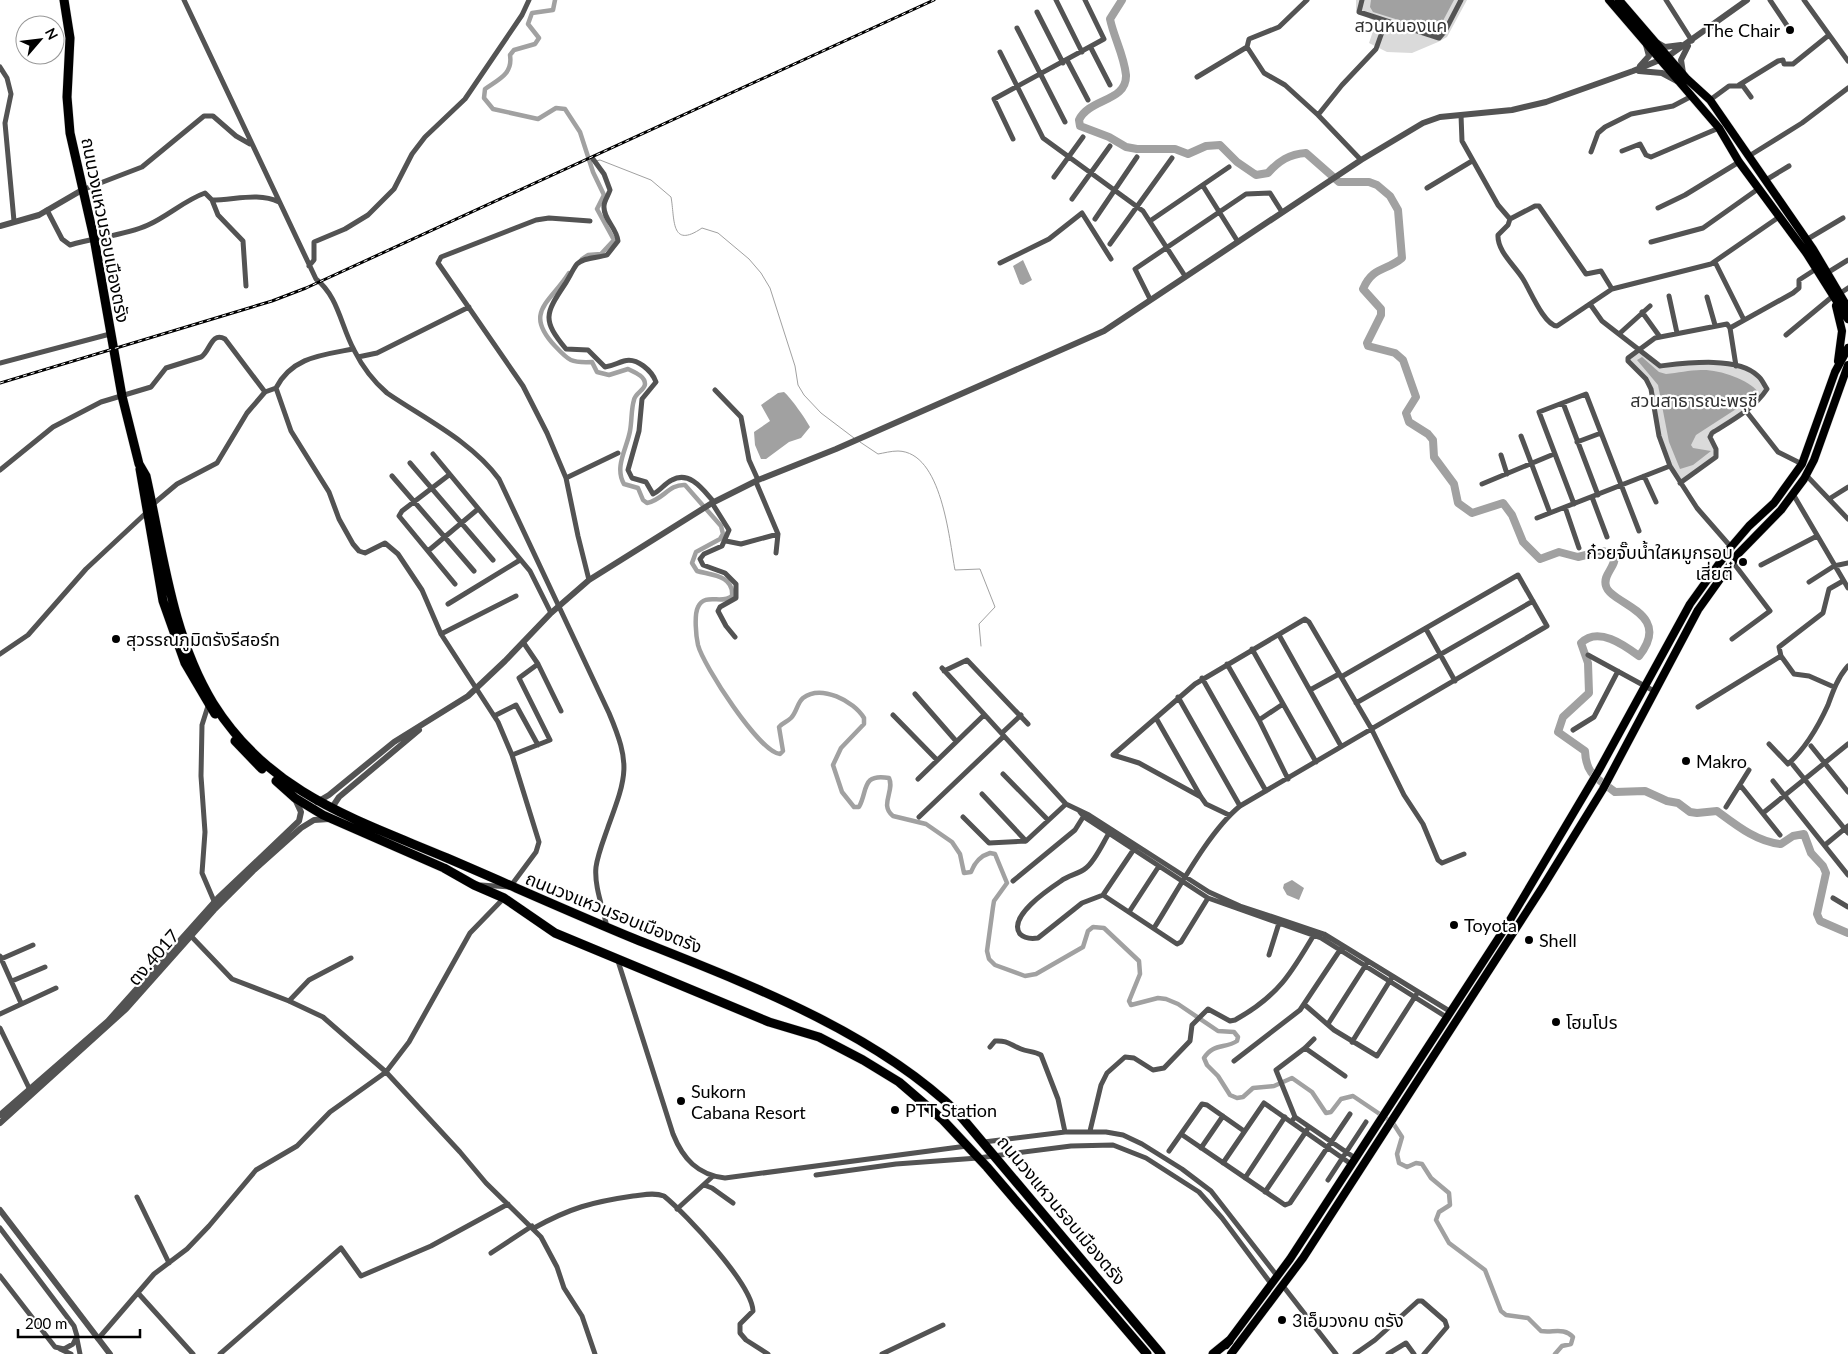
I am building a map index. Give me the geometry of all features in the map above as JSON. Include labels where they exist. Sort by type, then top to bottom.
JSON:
[{"type":"highway","name":"ถนนวงแหวนรอบเมืองตรัง","points":[[64,0],[70,38],[67,97],[70,133],[94,238],[110,334],[122,396],[139,464],[146,513],[164,601],[186,663],[208,706],[243,752],[295,798],[504,898],[555,933],[618,961],[769,1022],[818,1037],[863,1060],[899,1082],[942,1119],[978,1158],[1147,1354]]},
{"type":"highway","name":"ถนนวงแหวนรอบเมืองตรัง","points":[[139,464],[146,476],[172,598],[192,661],[214,703],[250,749],[281,778],[317,802],[331,814],[727,976],[878,1050],[934,1090],[984,1142],[1161,1354]]},
{"type":"highway","points":[[1142,1332],[1166,1354]]},
{"type":"highway","points":[[1213,1354],[1229,1341]]},
{"type":"main road","points":[[1609,0],[1643,40],[1664,59],[1684,82],[1692,96],[1719,128],[1758,189],[1841,300],[1842,341],[1836,372]]},
{"type":"main road","points":[[1619,0],[1646,32],[1664,59]]},
{"type":"main road","points":[[1684,82],[1710,100],[1766,180],[1827,273],[1841,300],[1848,319]]},
{"type":"main road","points":[[1219,1354],[1278,1277],[1507,925],[1592,783],[1690,604],[1731,547],[1774,502],[1802,464],[1836,372],[1848,348]]},
{"type":"main road","points":[[1231,1354],[1283,1286],[1542,888],[1603,789],[1698,610],[1732,561],[1793,494],[1806,474],[1814,460],[1848,365]]},
{"type":"main road","points":[[1278,1277],[1283,1286]]},
{"type":"main road","points":[[1272,1285],[1283,1286]]},
{"type":"street","points":[[184,0],[250,145],[280,202],[316,279],[330,292],[353,350],[375,382],[387,393],[470,448],[490,466],[499,478],[610,713],[624,751],[624,786],[602,844],[596,867],[597,884],[607,927]]},
{"type":"street","points":[[310,266],[314,260],[314,242],[345,229],[368,215],[394,189],[412,154],[470,92],[522,14],[529,0]]},
{"type":"street","points":[[1056,0],[1082,52]]},
{"type":"street","points":[[1013,139],[994,99],[1016,85],[1065,62],[1104,39],[1084,0]]},
{"type":"street","points":[[1197,77],[1247,47],[1249,39],[1279,27],[1307,0]]},
{"type":"street","points":[[1362,0],[1359,12],[1439,38],[1445,31],[1461,0]]},
{"type":"street","points":[[1666,0],[1692,41]]},
{"type":"street","points":[[317,802],[329,795],[394,742],[421,727],[468,696],[551,613],[589,580],[712,503],[757,481],[848,444],[1104,331],[1338,174],[1423,123],[1440,117],[1512,110],[1546,102],[1633,71],[1664,59],[1692,41],[1737,3],[1747,0]]},
{"type":"street","points":[[1770,0],[1790,30]]},
{"type":"street","points":[[1804,0],[1848,60]]},
{"type":"street","points":[[1036,12],[1088,100]]},
{"type":"street","points":[[1318,115],[1342,85],[1376,49],[1386,22]]},
{"type":"street","points":[[1017,28],[1065,122]]},
{"type":"street","points":[[1646,32],[1665,47],[1677,47],[1692,41]]},
{"type":"street","points":[[1710,100],[1729,86],[1739,85],[1778,61],[1783,60],[1784,64],[1793,64],[1829,35]]},
{"type":"street","points":[[1633,71],[1642,66],[1649,56],[1643,40]]},
{"type":"street","points":[[1684,82],[1681,60],[1692,41]]},
{"type":"street","points":[[1247,47],[1264,73],[1285,85],[1318,115],[1361,160]]},
{"type":"street","points":[[1091,48],[1110,85]]},
{"type":"street","points":[[1000,52],[1043,138],[1137,207],[1150,221],[1185,276]]},
{"type":"street","points":[[0,67],[8,78],[11,94],[4,123],[14,221]]},
{"type":"street","points":[[1633,71],[1645,70],[1662,73],[1684,82]]},
{"type":"street","points":[[1739,85],[1743,86],[1751,97]]},
{"type":"street","points":[[1749,156],[1802,124],[1848,88]]},
{"type":"street","points":[[1591,152],[1598,133],[1604,126],[1631,114],[1673,106],[1692,96]]},
{"type":"street","points":[[1461,115],[1462,141],[1498,206],[1510,219]]},
{"type":"street","points":[[0,226],[47,210],[82,190],[142,167],[204,116],[212,116],[250,145]]},
{"type":"street","points":[[1622,151],[1640,144],[1646,155],[1651,157],[1719,128]]},
{"type":"street","points":[[1054,177],[1083,136]]},
{"type":"street","points":[[1072,199],[1110,146]]},
{"type":"street","points":[[1095,219],[1113,190],[1138,157]]},
{"type":"street","points":[[1110,244],[1172,158]]},
{"type":"street","points":[[593,159],[604,174],[610,190],[604,203],[604,211],[617,232],[618,240],[607,255],[587,259],[578,264],[549,309],[548,322],[554,334],[566,349],[588,350],[605,367],[616,366],[626,360],[636,362],[654,376],[656,382],[642,399],[639,431],[628,470],[632,478],[639,478],[646,482],[653,494],[673,479],[688,478],[699,485],[728,526],[726,541],[722,546],[701,556],[700,559],[703,565],[725,573],[736,584],[736,598],[720,607],[718,611],[735,636]]},
{"type":"street","points":[[1426,188],[1472,161]]},
{"type":"street","points":[[1658,208],[1685,195],[1739,162]]},
{"type":"street","points":[[1766,180],[1789,166]]},
{"type":"street","points":[[1150,221],[1229,167]]},
{"type":"street","points":[[1203,186],[1238,242]]},
{"type":"street","points":[[1651,242],[1703,228],[1758,189]]},
{"type":"street","points":[[1150,299],[1135,269],[1219,211],[1246,194],[1261,192],[1270,193],[1282,212]]},
{"type":"street","points":[[47,210],[66,243],[70,245],[94,238],[121,234],[149,225],[202,194],[208,194],[218,215],[243,242],[246,286]]},
{"type":"street","points":[[212,200],[262,196],[280,202]]},
{"type":"street","points":[[1612,289],[1601,271],[1586,274],[1539,206],[1535,206],[1510,219],[1508,225],[1498,235],[1498,240],[1510,262],[1551,324],[1557,326],[1612,289],[1715,262],[1780,217]]},
{"type":"street","points":[[1000,263],[1049,239],[1082,213],[1111,259]]},
{"type":"street","points":[[589,580],[566,478],[547,433],[523,386],[439,267],[438,260],[536,220],[550,218],[590,222]]},
{"type":"street","points":[[1806,240],[1843,218]]},
{"type":"street","points":[[1827,273],[1848,260]]},
{"type":"street","points":[[1715,262],[1744,320]]},
{"type":"street","points":[[1730,328],[1793,293],[1799,288],[1799,280],[1816,269]]},
{"type":"street","points":[[1786,335],[1841,300],[1848,288]]},
{"type":"street","points":[[1669,296],[1677,333]]},
{"type":"street","points":[[1707,297],[1715,325]]},
{"type":"street","points":[[1590,304],[1602,320],[1660,366],[1702,361],[1736,366],[1758,375],[1767,389],[1762,397],[1746,411],[1712,434],[1710,437],[1716,449],[1716,457],[1680,483]]},
{"type":"street","points":[[1619,334],[1650,306]]},
{"type":"street","points":[[358,358],[377,353],[469,307]]},
{"type":"street","points":[[1642,312],[1660,337]]},
{"type":"street","points":[[1731,547],[1697,508],[1670,466],[1659,436],[1651,389],[1646,379],[1628,361],[1630,355],[1639,348],[1660,337],[1727,324],[1730,328],[1736,366]]},
{"type":"street","points":[[0,363],[110,334]]},
{"type":"street","points":[[0,470],[53,427],[101,402],[151,386],[166,368],[205,355],[213,340],[222,337],[235,351],[265,392]]},
{"type":"street","points":[[152,505],[177,484],[217,464],[247,413],[265,392],[276,388],[294,365],[305,359],[353,350]]},
{"type":"street","points":[[276,388],[291,431],[329,492],[339,519],[353,544],[359,551],[365,552],[386,543],[398,554],[422,590],[441,634],[494,716],[512,755],[539,842],[536,852],[510,887],[474,885]]},
{"type":"street","points":[[716,390],[741,417],[749,460],[778,534],[776,553]]},
{"type":"street","points":[[1574,504],[1539,412],[1586,394],[1639,531]]},
{"type":"street","points":[[1563,403],[1598,495]]},
{"type":"street","points":[[1746,411],[1778,452],[1802,464]]},
{"type":"street","points":[[1577,442],[1601,433]]},
{"type":"street","points":[[1521,436],[1550,513]]},
{"type":"street","points":[[566,478],[618,453]]},
{"type":"street","points":[[434,454],[449,475],[530,571],[551,613]]},
{"type":"street","points":[[1482,484],[1554,454]]},
{"type":"street","points":[[1501,455],[1507,474]]},
{"type":"street","points":[[410,463],[493,560]]},
{"type":"street","points":[[1537,518],[1670,466]]},
{"type":"street","points":[[1806,474],[1848,519]]},
{"type":"street","points":[[449,475],[414,501],[399,516],[455,584]]},
{"type":"street","points":[[392,476],[474,571]]},
{"type":"street","points":[[1644,476],[1656,502]]},
{"type":"street","points":[[1829,499],[1848,487]]},
{"type":"street","points":[[1793,494],[1848,588]]},
{"type":"street","points":[[1592,497],[1607,537]]},
{"type":"street","points":[[1565,507],[1580,548]]},
{"type":"street","points":[[428,551],[478,509]]},
{"type":"street","points":[[0,654],[28,635],[86,569],[146,513]]},
{"type":"street","points":[[726,541],[741,544],[778,534]]},
{"type":"street","points":[[1761,565],[1818,536]]},
{"type":"street","points":[[448,604],[520,560]]},
{"type":"street","points":[[1732,561],[1770,611],[1732,639]]},
{"type":"street","points":[[1809,582],[1834,566],[1848,563]]},
{"type":"street","points":[[1154,928],[1214,834],[1229,815],[1240,806],[1547,627],[1518,575],[1426,629],[1310,690]]},
{"type":"street","points":[[1834,688],[1809,676],[1794,674],[1781,656],[1779,647],[1823,613],[1829,588],[1843,581]]},
{"type":"street","points":[[441,634],[516,596]]},
{"type":"street","points":[[1356,703],[1533,601]]},
{"type":"street","points":[[1201,797],[1139,763],[1113,755],[1202,678],[1305,619],[1309,622],[1371,728],[1404,795],[1422,824],[1438,860],[1442,863],[1464,854]]},
{"type":"street","points":[[1426,629],[1455,681]]},
{"type":"street","points":[[1279,634],[1342,746]]},
{"type":"street","points":[[523,642],[538,664],[561,711]]},
{"type":"street","points":[[1252,649],[1316,762]]},
{"type":"street","points":[[1588,655],[1654,691]]},
{"type":"street","points":[[1698,707],[1781,656]]},
{"type":"street","points":[[1028,724],[967,660],[943,670],[1066,804],[1186,879],[1208,898],[1279,923],[1315,933]]},
{"type":"street","points":[[512,755],[550,740],[519,678],[538,664]]},
{"type":"street","points":[[1227,664],[1259,720],[1288,779]]},
{"type":"street","points":[[1768,744],[1788,764],[1808,742],[1834,688],[1847,668]]},
{"type":"street","points":[[1573,730],[1594,717],[1618,671]]},
{"type":"street","points":[[1202,678],[1266,791]]},
{"type":"street","points":[[915,694],[956,741]]},
{"type":"street","points":[[1178,697],[1240,806]]},
{"type":"street","points":[[1259,720],[1283,704]]},
{"type":"street","points":[[494,716],[516,705],[538,745]]},
{"type":"street","points":[[208,706],[202,721],[201,776],[206,832],[202,873],[214,901]]},
{"type":"street","points":[[893,715],[937,760]]},
{"type":"street","points":[[918,779],[984,715]]},
{"type":"street","points":[[920,817],[1021,716]]},
{"type":"street","points":[[1156,718],[1206,804],[1229,815]]},
{"type":"street","points":[[331,814],[339,797],[413,737],[421,727]]},
{"type":"street","points":[[1811,746],[1848,792]]},
{"type":"street","points":[[1763,813],[1824,763],[1848,746]]},
{"type":"street","points":[[1793,764],[1804,780],[1847,830],[1825,845]]},
{"type":"street","points":[[1726,808],[1749,770]]},
{"type":"street","points":[[1003,774],[1048,820]]},
{"type":"street","points":[[1773,781],[1848,875]]},
{"type":"street","points":[[1740,785],[1780,835]]},
{"type":"street","points":[[982,794],[1026,841]]},
{"type":"street","name":"ตง.4017","points":[[189,933],[214,901],[300,820],[301,812],[295,798]]},
{"type":"street","points":[[963,817],[989,843],[1026,841],[1066,804]]},
{"type":"street","name":"ตง.4017","points":[[0,1115],[30,1091],[114,1014],[189,933],[247,876],[301,828],[314,820],[331,814]]},
{"type":"street","points":[[1083,814],[1159,866],[1224,900],[1315,933],[1393,976],[1416,995]]},
{"type":"street","points":[[1013,881],[1075,830],[1083,814]]},
{"type":"street","points":[[1109,833],[1087,868],[1062,880],[1023,912],[1017,921],[1018,930],[1022,936],[1029,939],[1038,938],[1082,903],[1104,895],[1134,849]]},
{"type":"street","points":[[1129,912],[1159,866]]},
{"type":"street","points":[[1104,895],[1177,944],[1208,898]]},
{"type":"street","points":[[98,1339],[154,1274],[169,1263],[209,1226],[256,1170],[297,1146],[330,1112],[386,1072],[409,1042],[470,933],[504,898]]},
{"type":"street","points":[[1833,898],[1848,907]]},
{"type":"street","points":[[1269,955],[1279,923]]},
{"type":"street","points":[[189,933],[232,979],[323,1017],[386,1072],[486,1183],[533,1227],[555,1263],[564,1288],[582,1316],[595,1354]]},
{"type":"street","points":[[1090,1131],[1101,1085],[1107,1073],[1125,1057],[1134,1058],[1153,1070],[1164,1068],[1190,1040],[1192,1025],[1208,1009],[1230,1021],[1235,1020],[1264,1002],[1284,984],[1315,933]]},
{"type":"street","points":[[21,1003],[1,957],[33,945]]},
{"type":"street","points":[[1234,1060],[1247,1048],[1294,1016],[1305,1006],[1342,947]]},
{"type":"street","points":[[288,1001],[309,980],[351,958]]},
{"type":"street","points":[[618,961],[679,1148],[687,1160],[699,1170],[712,1177],[725,1178],[814,1168],[967,1146]]},
{"type":"street","points":[[1367,963],[1389,982],[1416,995],[1449,1015]]},
{"type":"street","points":[[1328,1024],[1367,963]]},
{"type":"street","points":[[12,981],[45,967]]},
{"type":"street","points":[[1352,1042],[1393,976]]},
{"type":"street","points":[[0,1014],[56,988]]},
{"type":"street","points":[[1305,1006],[1352,1042],[1377,1056],[1416,995]]},
{"type":"street","points":[[0,1028],[30,1091],[0,1123]]},
{"type":"street","points":[[1314,1039],[1305,1048],[1278,1067],[1276,1073],[1295,1117],[1346,1152],[1353,1161]]},
{"type":"street","points":[[990,1047],[995,1041],[1007,1041],[1022,1050],[1036,1052],[1041,1056],[1058,1099],[1065,1132]]},
{"type":"street","points":[[1305,1048],[1345,1076]]},
{"type":"street","points":[[1223,1163],[1264,1103],[1342,1157],[1353,1161]]},
{"type":"street","points":[[1169,1151],[1202,1104],[1207,1105],[1244,1131]]},
{"type":"street","points":[[1180,1134],[1265,1192],[1288,1205],[1350,1114]]},
{"type":"street","points":[[1201,1148],[1223,1116]]},
{"type":"street","points":[[1245,1178],[1285,1117]]},
{"type":"street","points":[[1292,1122],[1295,1117]]},
{"type":"street","points":[[1328,1180],[1366,1122]]},
{"type":"street","points":[[1265,1192],[1310,1127]]},
{"type":"street","points":[[984,1142],[1065,1132],[1090,1131],[1123,1135],[1142,1144],[1198,1180],[1221,1202],[1278,1277]]},
{"type":"street","points":[[816,1175],[896,1164],[978,1158],[1103,1144],[1126,1149],[1146,1158],[1199,1192],[1222,1218],[1272,1285]]},
{"type":"street","points":[[677,1209],[712,1177]]},
{"type":"street","points":[[704,1185],[712,1188],[733,1203]]},
{"type":"street","points":[[491,1253],[533,1227],[566,1210],[594,1201],[652,1193],[664,1196],[724,1260],[742,1284],[752,1303],[753,1311],[740,1324],[740,1333],[746,1340],[768,1354]]},
{"type":"street","points":[[137,1198],[169,1263]]},
{"type":"street","points":[[220,1354],[341,1248],[361,1276],[431,1246],[508,1204]]},
{"type":"street","points":[[0,1210],[110,1354]]},
{"type":"street","points":[[0,1228],[71,1322],[80,1354]]},
{"type":"street","points":[[0,1276],[51,1343],[71,1354]]},
{"type":"street","points":[[1283,1286],[1336,1354]]},
{"type":"street","points":[[138,1293],[193,1354]]},
{"type":"street","points":[[1355,1354],[1375,1340],[1418,1301],[1422,1301],[1445,1321],[1447,1327],[1424,1354]]},
{"type":"street","points":[[882,1354],[943,1325]]},
{"type":"street","points":[[59,1348],[73,1344],[76,1336]]},
{"type":"street","points":[[1388,1354],[1406,1343],[1414,1354]]},
{"type":"green space","name":"สวนหนองแค","points":[[1356,0],[1467,0],[1447,37],[1412,53],[1387,52],[1369,43],[1376,22],[1356,11]]},
{"type":"green space","name":"สวนสาธารณะพรุชี","points":[[1639,348],[1660,366],[1711,362],[1738,366],[1758,376],[1767,389],[1762,397],[1712,433],[1716,457],[1680,483],[1659,436],[1651,389],[1628,361]]},
{"type":"shaded area","points":[[1371,0],[1454,0],[1437,32],[1373,12],[1370,7]]},
{"type":"shaded area","points":[[1023,260],[1032,280],[1023,285],[1020,284],[1013,266]]},
{"type":"shaded area","name":"สวนสาธารณะพรุชี","points":[[1642,357],[1659,372],[1666,374],[1697,370],[1715,371],[1740,379],[1754,387],[1758,392],[1747,402],[1696,435],[1691,445],[1693,448],[1711,451],[1693,465],[1680,469],[1669,442],[1658,385],[1637,360]]},
{"type":"shaded area","points":[[784,392],[798,408],[810,427],[801,438],[789,442],[766,459],[761,459],[755,445],[754,432],[770,421],[761,405],[778,393]]},
{"type":"shaded area","points":[[1292,880],[1304,888],[1299,900],[1287,895],[1283,888],[1284,884]]},
{"type":"waterway","points":[[555,0],[553,10],[532,13],[528,24],[539,38],[535,44],[514,50],[510,55],[507,71],[500,79],[485,89],[484,98],[493,109],[538,119],[556,108],[565,109],[580,132],[593,172],[604,195],[597,209],[614,240],[601,254],[588,255],[582,259]]},
{"type":"waterway","points":[[1122,0],[1110,19],[1125,68],[1125,84],[1114,95],[1091,107],[1084,113],[1079,120],[1080,126],[1109,137],[1126,147],[1137,149],[1175,149],[1188,154],[1206,146],[1220,145],[1237,162],[1256,175],[1268,173],[1276,165],[1289,157],[1306,153],[1339,182],[1369,182],[1377,185],[1390,196],[1398,210],[1402,258],[1371,276],[1363,289],[1381,309],[1381,315],[1367,343],[1368,346],[1395,353],[1403,360],[1416,397],[1406,413],[1409,422],[1428,434],[1433,440],[1434,457],[1454,484],[1458,503],[1472,513],[1503,503],[1512,515],[1523,542],[1540,559],[1559,552],[1578,557],[1602,551],[1614,554],[1615,558],[1606,578],[1606,586],[1610,592],[1637,611],[1645,619],[1649,629],[1648,641],[1639,656],[1619,643],[1603,637],[1595,636],[1581,643],[1588,663],[1589,693],[1563,717],[1558,732],[1585,751],[1590,771],[1615,792],[1645,791],[1667,801],[1678,803],[1690,812],[1717,811],[1747,832],[1772,843],[1781,844],[1793,836],[1804,834],[1811,853],[1823,866],[1826,873],[1817,914],[1820,921],[1848,933]]},
{"type":"waterway","points":[[596,161],[600,160],[651,180],[671,197],[674,222],[679,233],[684,235],[692,234],[702,228],[718,233],[749,259],[761,273],[770,288],[795,366],[798,385],[804,395],[821,413],[854,438]]},
{"type":"waterway","points":[[569,273],[543,308],[540,316],[541,324],[546,334],[555,346],[571,360],[592,362],[597,372],[609,375],[628,369],[645,381],[645,386],[636,395],[632,407],[630,431],[620,471],[624,484],[638,488],[643,500],[647,503],[657,499],[670,489],[679,485],[685,485],[721,526],[723,534],[720,539],[696,552],[692,563],[697,571],[725,580],[732,589],[732,596],[723,599],[709,599],[701,603],[696,615],[697,641],[710,670],[733,707],[759,739],[771,750],[780,754],[783,751],[779,727],[793,716],[799,702],[803,698],[810,694],[819,693],[836,696],[845,701],[853,706],[864,718],[864,724],[841,748],[833,765],[842,792],[854,807],[859,807],[870,781],[880,777],[889,778],[890,788],[887,803],[889,812],[893,816],[926,824],[952,842],[960,854],[964,873],[971,872],[976,862],[983,856],[990,853],[995,854],[1007,883],[994,901],[993,907],[987,951],[989,959],[995,965],[1025,976],[1036,974],[1083,947],[1088,931],[1093,927],[1104,928],[1139,961],[1140,974],[1129,1001],[1131,1005],[1158,998],[1166,999],[1178,1004],[1218,1031],[1234,1032],[1238,1037],[1237,1041],[1233,1043],[1211,1050],[1204,1058],[1207,1065],[1218,1076],[1230,1095],[1237,1098],[1243,1097],[1253,1088],[1274,1086],[1292,1078],[1312,1092],[1326,1113],[1331,1112],[1341,1099],[1353,1096],[1393,1123],[1402,1137],[1397,1154],[1399,1163],[1407,1167],[1416,1163],[1422,1164],[1431,1178],[1449,1193],[1450,1205],[1439,1212],[1436,1220],[1449,1243],[1485,1270],[1501,1311],[1506,1315],[1528,1318],[1541,1331],[1562,1331],[1573,1337],[1571,1344],[1562,1346],[1555,1354]]},
{"type":"waterway","points":[[860,442],[878,454],[898,451],[913,455],[925,466],[934,481],[946,519],[955,570],[980,569],[995,607],[979,624],[981,646]]},
{"type":"railway","points":[[0,383],[272,301],[306,288],[934,0]]},
{"type":"place","name":"The Chair","points":[[1790,30]]},
{"type":"place","name":"ก๋วยจั๊บน้ำใสหมูกรอบ เสี่ยตี๋","points":[[1743,562]]},
{"type":"place","name":"สุวรรณภูมิตรังรีสอร์ท","points":[[116,639]]},
{"type":"place","name":"Makro","points":[[1686,761]]},
{"type":"place","name":"Toyota","points":[[1454,925]]},
{"type":"place","name":"Shell","points":[[1529,940]]},
{"type":"place","name":"โฮมโปร","points":[[1556,1022]]},
{"type":"place","name":"Sukorn Cabana Resort","points":[[681,1101]]},
{"type":"place","name":"PTT Station","points":[[895,1110]]},
{"type":"place","name":"3เอ็มวงกบ ตรัง","points":[[1282,1320]]}]
